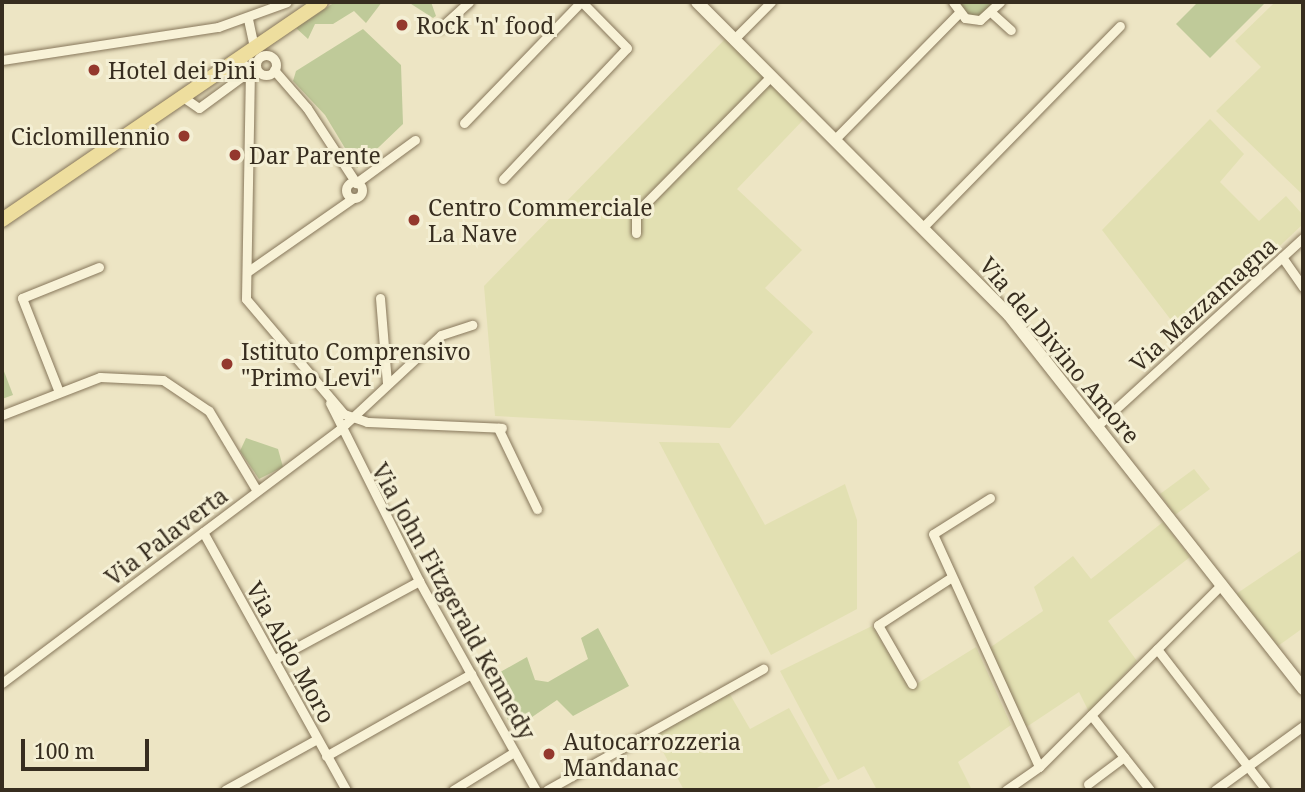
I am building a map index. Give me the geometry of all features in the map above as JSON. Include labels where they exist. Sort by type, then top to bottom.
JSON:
[{"type":"main road","points":[[2,220],[321,2]]},
{"type":"main road","name":"Via del Divino Amore","points":[[697,2],[924,226],[1009,315],[1303,689]]},
{"type":"street","points":[[2,60],[167,37],[248,19],[287,2]]},
{"type":"street","points":[[440,28],[468,2]]},
{"type":"street","points":[[464,123],[581,2],[627,48],[503,179]]},
{"type":"street","points":[[735,38],[771,2]]},
{"type":"street","points":[[953,2],[959,13],[972,20],[993,14],[1000,2]]},
{"type":"street","points":[[835,139],[959,13]]},
{"type":"street","points":[[993,14],[1011,30]]},
{"type":"street","points":[[248,19],[258,44],[274,59],[274,70],[307,108],[353,190]]},
{"type":"street","points":[[924,226],[1121,26]]},
{"type":"street","points":[[274,59],[261,56],[256,67],[262,75],[274,70]]},
{"type":"street","points":[[236,59],[250,69],[246,299],[315,373],[330,400],[353,418],[500,428],[537,509]]},
{"type":"street","points":[[636,233],[636,213],[771,76]]},
{"type":"street","points":[[183,97],[199,108],[240,78]]},
{"type":"street","points":[[247,272],[340,204],[353,190],[415,141]]},
{"type":"street","name":"Via Mazzamagna","points":[[1097,426],[1303,238]]},
{"type":"street","points":[[1282,257],[1303,287]]},
{"type":"street","points":[[59,392],[22,298],[99,267]]},
{"type":"street","points":[[380,298],[387,383]]},
{"type":"street","name":"Via Palaverta","points":[[2,683],[339,430],[387,383],[446,332],[472,325]]},
{"type":"street","points":[[2,415],[59,392],[130,373],[183,389],[215,419],[257,491]]},
{"type":"street","name":"Via John Fitzgerald Kennedy","points":[[330,400],[339,430],[419,581],[536,790]]},
{"type":"street","points":[[990,498],[933,534],[1039,768]]},
{"type":"street","name":"Via Aldo Moro","points":[[203,532],[346,790]]},
{"type":"street","points":[[912,684],[878,625],[953,577]]},
{"type":"street","points":[[275,659],[419,581]]},
{"type":"street","points":[[1006,790],[1039,768],[1222,584]]},
{"type":"street","points":[[1157,649],[1266,790]]},
{"type":"street","points":[[547,790],[764,669]]},
{"type":"street","points":[[326,756],[471,674]]},
{"type":"street","points":[[1091,715],[1150,790]]},
{"type":"street","points":[[1215,790],[1303,726]]},
{"type":"street","points":[[225,790],[317,739]]},
{"type":"street","points":[[453,790],[514,752]]},
{"type":"street","points":[[1088,784],[1124,757]]},
{"type":"shaded area","points":[[1275,2],[1303,2],[1303,195],[1216,111],[1261,67],[1235,41]]},
{"type":"shaded area","points":[[727,37],[805,118],[737,189],[802,250],[765,288],[813,332],[730,428],[495,416],[484,286]]},
{"type":"shaded area","points":[[1210,119],[1244,154],[1220,182],[1259,221],[1286,196],[1303,215],[1303,224],[1184,337],[1102,230]]},
{"type":"shaded area","points":[[659,442],[719,443],[765,525],[845,484],[857,520],[857,609],[771,655]]},
{"type":"shaded area","points":[[1194,469],[1210,489],[1175,515],[1160,494]]},
{"type":"shaded area","points":[[1163,522],[1190,557],[1108,621],[1137,661],[1089,712],[1079,692],[1025,728],[988,649],[1043,611],[1034,587],[1073,556],[1091,579]]},
{"type":"shaded area","points":[[1303,549],[1303,628],[1278,646],[1236,594]]},
{"type":"shaded area","points":[[872,626],[910,688],[976,647],[1011,725],[958,762],[972,790],[877,790],[864,766],[838,780],[780,671]]},
{"type":"shaded area","points":[[728,691],[750,729],[789,708],[830,781],[813,790],[684,790],[652,732]]},
{"type":"green space","points":[[335,2],[382,2],[366,23],[354,11],[333,24],[315,24],[308,39],[296,28]]},
{"type":"green space","points":[[408,2],[431,2],[436,16],[433,18]]},
{"type":"green space","points":[[957,2],[995,2],[981,16],[968,15]]},
{"type":"green space","points":[[1198,2],[1266,2],[1210,58],[1176,24]]},
{"type":"green space","points":[[363,29],[401,65],[403,124],[357,168],[325,115],[293,81],[296,71]]},
{"type":"green space","points":[[2,366],[13,395],[2,399]]},
{"type":"green space","points":[[246,438],[278,449],[283,467],[259,479],[240,451]]},
{"type":"green space","points":[[598,628],[629,686],[573,716],[557,700],[513,730],[488,679],[527,657],[535,680],[548,682],[588,659],[581,638]]},
{"type":"place","name":"Rock 'n' food","points":[[402,25]]},
{"type":"place","name":"Hotel dei Pini","points":[[94,70]]},
{"type":"place","name":"Ciclomillennio","points":[[184,136]]},
{"type":"place","name":"Dar Parente","points":[[235,155]]},
{"type":"place","name":"Centro Commerciale La Nave","points":[[414,220]]},
{"type":"place","name":"Istituto Comprensivo \"Primo Levi\"","points":[[227,364]]},
{"type":"place","name":"Autocarrozzeria Mandanac","points":[[549,754]]}]
